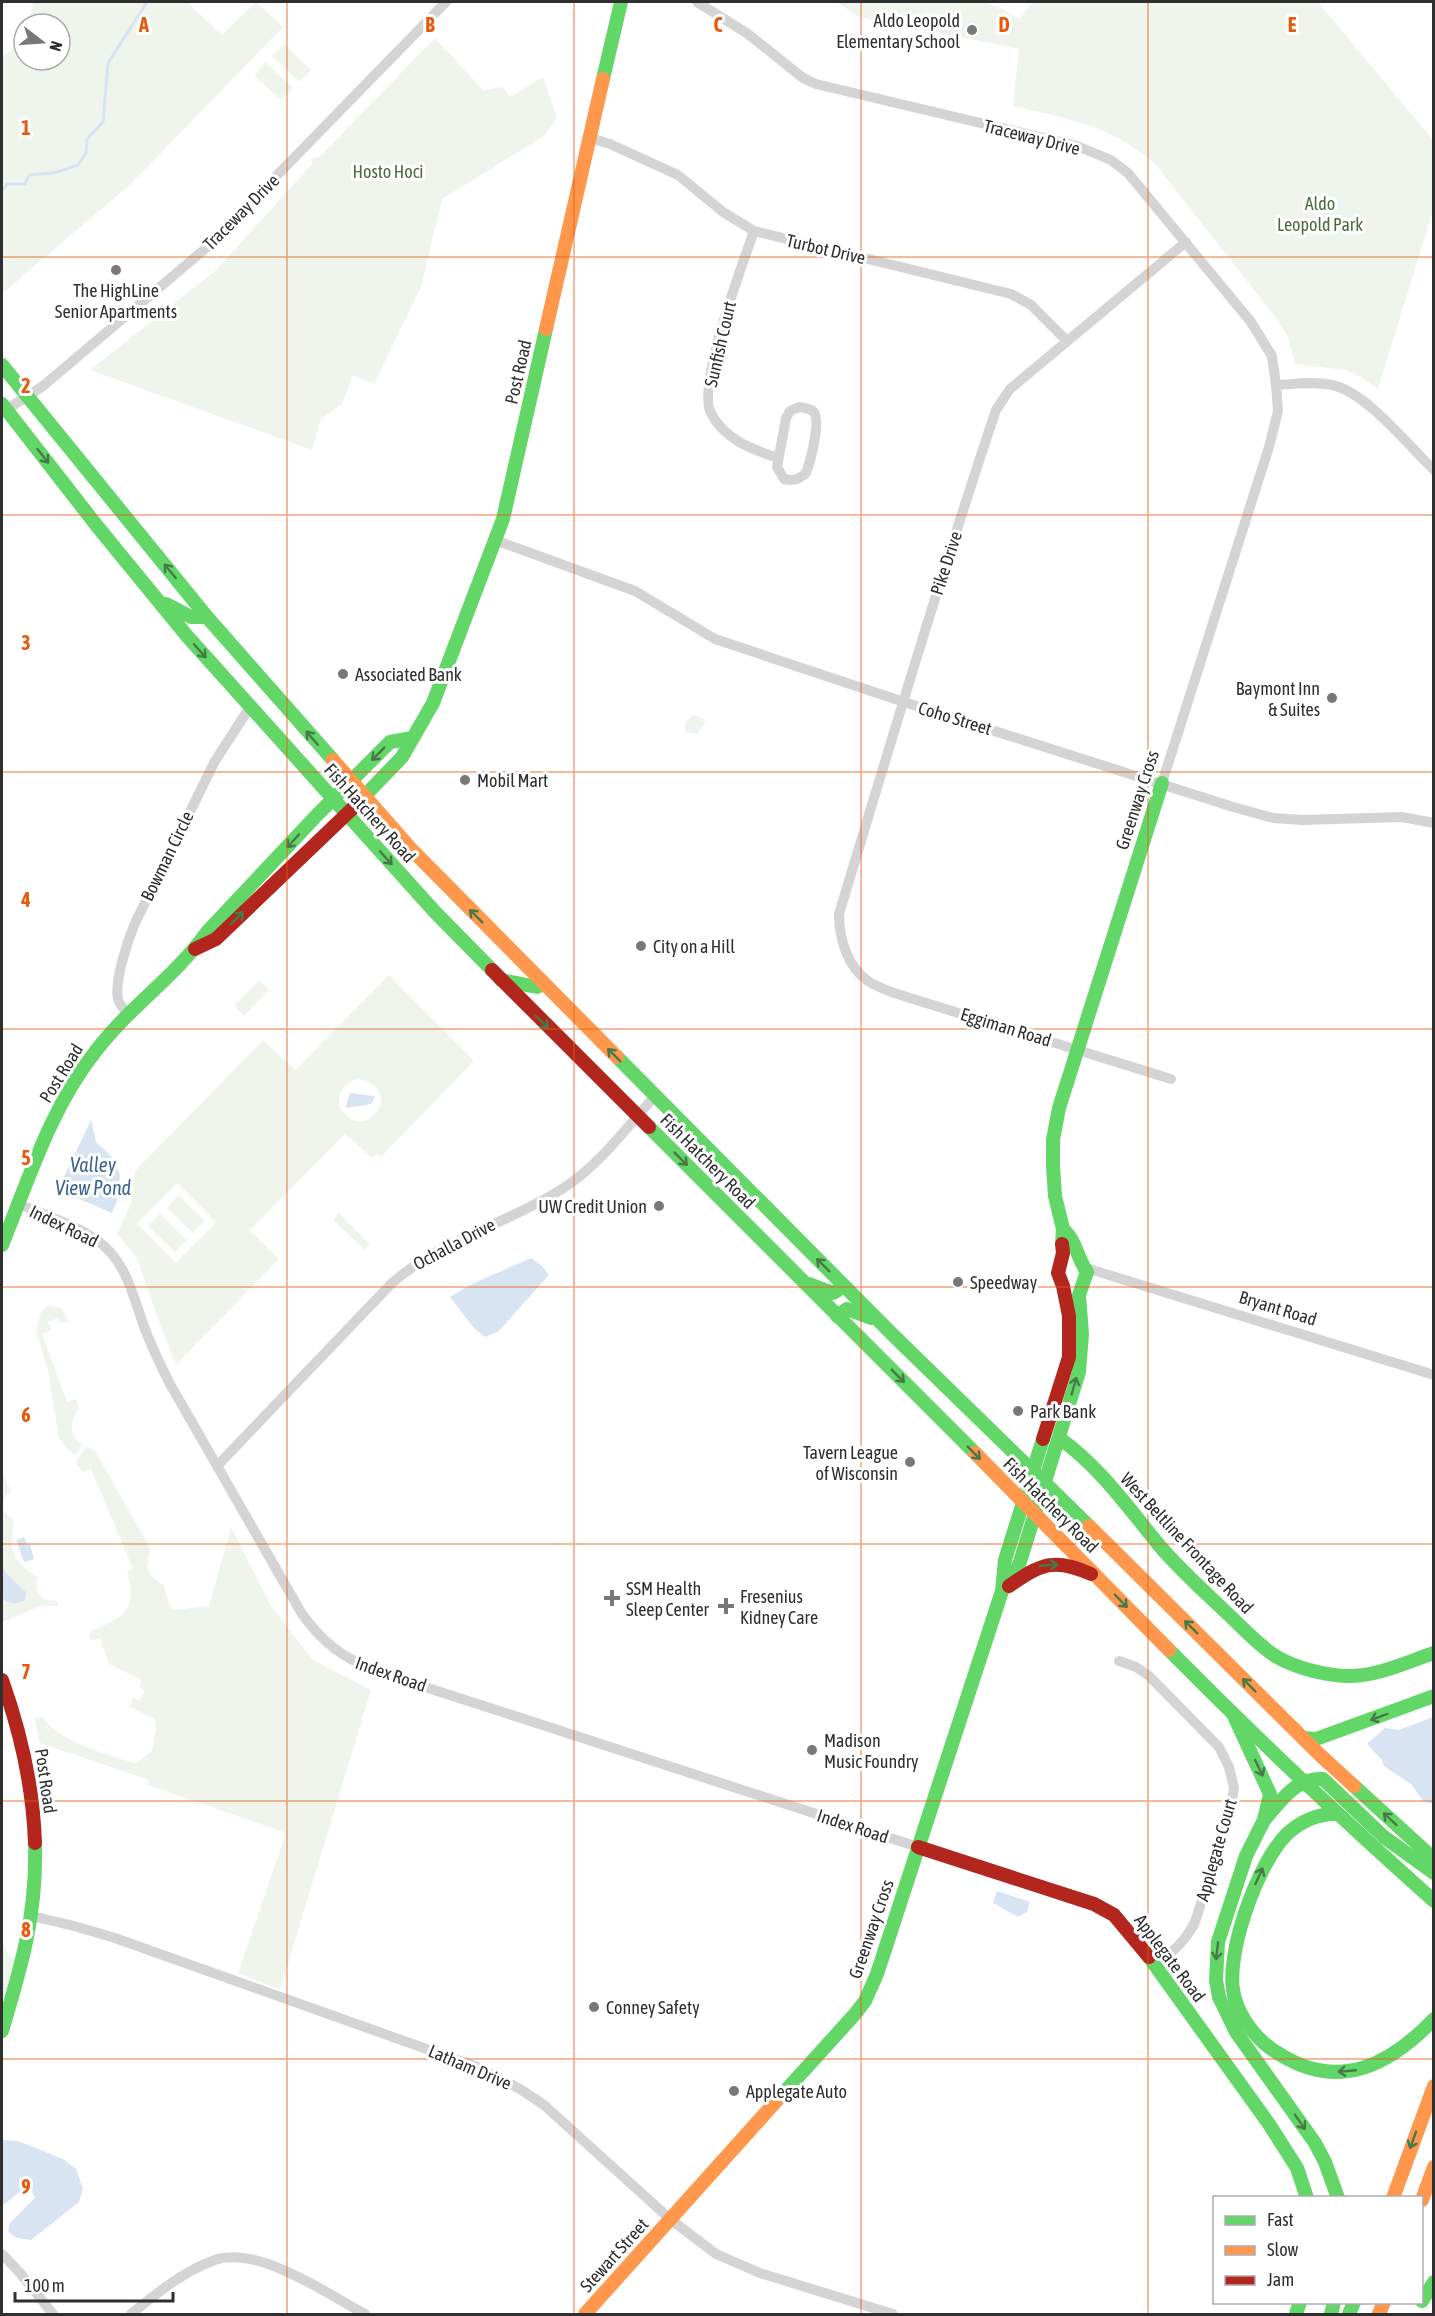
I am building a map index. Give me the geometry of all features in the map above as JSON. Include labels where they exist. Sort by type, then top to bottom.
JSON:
[{"type":"main road","name":"Post Road","points":[[195,949],[216,939],[364,797],[402,756],[433,703],[495,540],[512,480],[621,2]]},
{"type":"main road","name":"Fish Hatchery Road","points":[[2,365],[11,406],[149,590],[250,707],[434,910],[1234,1716],[1336,1814],[1434,1901]]},
{"type":"main road","name":"Fish Hatchery Road","points":[[11,406],[207,617],[412,850],[543,984],[879,1321],[1046,1482],[1303,1738],[1434,1859]]},
{"type":"main road","points":[[149,590],[167,605],[182,613],[201,620],[207,617]]},
{"type":"main road","name":"Post Road","points":[[2,1245],[57,1111],[69,1088],[103,1042],[195,949],[207,932],[390,742],[412,738]]},
{"type":"main road","name":"Greenway Cross","points":[[670,2219],[860,2008],[877,1974],[1002,1591],[1005,1560],[1069,1357],[1069,1316],[1063,1286],[1058,1278],[1058,1269],[1064,1253],[1061,1238],[1063,1229],[1055,1196],[1053,1140],[1059,1108],[1076,1049],[1162,783]]},
{"type":"main road","points":[[501,980],[537,987],[543,984]]},
{"type":"main road","name":"Greenway Cross","points":[[1002,1591],[1019,1565],[1036,1515],[1081,1356],[1082,1330],[1078,1297],[1083,1274],[1071,1236],[1063,1229]]},
{"type":"main road","name":"Bryant Road","points":[[1058,1269],[1066,1262],[1083,1274],[1072,1290],[1063,1286]]},
{"type":"main road","points":[[804,1281],[833,1293],[844,1286]]},
{"type":"main road","points":[[837,1316],[847,1309],[879,1321]]},
{"type":"main road","name":"West Beltline Frontage Road","points":[[1059,1438],[1076,1450],[1143,1523],[1159,1545],[1208,1595],[1253,1638],[1277,1657],[1316,1672],[1348,1676],[1377,1672],[1434,1653]]},
{"type":"main road","points":[[1002,1591],[1034,1568],[1048,1564],[1077,1568],[1100,1580]]},
{"type":"main road","name":"Post Road","points":[[2,1680],[17,1719],[32,1798],[35,1835],[32,1917],[22,1965],[2,2031]]},
{"type":"main road","points":[[1303,1738],[1316,1739],[1434,1696]]},
{"type":"main road","points":[[1234,1716],[1270,1794],[1264,1820],[1246,1856],[1218,1942],[1216,1962],[1219,1997],[1236,2032],[1315,2143],[1325,2162],[1337,2196]]},
{"type":"main road","points":[[1264,1820],[1302,1781],[1316,1777],[1323,1779],[1384,1838],[1434,1873]]},
{"type":"main road","points":[[1336,1814],[1314,1816],[1288,1833],[1278,1844],[1260,1874],[1233,1958],[1234,1996],[1242,2016],[1264,2044],[1279,2055],[1295,2065],[1328,2072],[1359,2070],[1374,2066],[1408,2044],[1434,2019]]},
{"type":"main road","name":"Applegate Road","points":[[918,1847],[1094,1904],[1114,1915],[1155,1964],[1269,2124],[1297,2168],[1306,2196]]},
{"type":"main road","points":[[1394,2196],[1434,2086]]},
{"type":"main road","points":[[1423,2197],[1434,2167]]},
{"type":"main road","name":"Stewart Street","points":[[585,2314],[670,2219]]},
{"type":"main road","points":[[1423,2299],[1434,2282]]},
{"type":"street","name":"Traceway Drive","points":[[11,406],[43,386],[206,248],[446,2]]},
{"type":"street","name":"Traceway Drive","points":[[697,2],[748,34],[803,78],[816,84],[1077,146],[1111,160],[1128,173],[1251,322],[1272,357],[1276,385]]},
{"type":"street","name":"Turbot Drive","points":[[591,138],[610,144],[678,175],[723,212],[754,231],[1011,294],[1031,305],[1067,341]]},
{"type":"street","name":"Sunfish Court","points":[[754,231],[716,349],[707,402],[710,413],[727,434],[751,449],[778,458]]},
{"type":"street","name":"Pike Drive","points":[[849,960],[839,932],[839,914],[923,633],[996,410],[1010,389],[1186,242]]},
{"type":"street","points":[[1276,385],[1314,382],[1348,390],[1371,407],[1434,470]]},
{"type":"street","name":"Greenway Cross","points":[[1162,783],[1272,434],[1278,411],[1276,385]]},
{"type":"street","points":[[799,407],[810,409],[817,419],[806,473],[796,480],[784,478],[777,467],[778,458],[786,418],[790,411],[799,407]]},
{"type":"street","name":"Coho Street","points":[[495,540],[635,591],[715,639],[904,702],[1273,818],[1302,820],[1402,817],[1434,823]]},
{"type":"street","name":"Bowman Circle","points":[[129,1014],[120,1005],[117,990],[126,946],[135,923],[215,762],[250,707]]},
{"type":"street","name":"Eggiman Road","points":[[849,960],[867,981],[894,993],[1171,1079]]},
{"type":"street","name":"Ochalla Drive","points":[[218,1465],[390,1284],[408,1269],[450,1243],[560,1190],[579,1178],[655,1096]]},
{"type":"street","name":"Index Road","points":[[19,1204],[85,1233],[115,1256],[128,1278],[151,1344],[164,1373],[302,1614],[321,1638],[349,1660],[376,1671],[918,1847]]},
{"type":"street","name":"Bryant Road","points":[[1083,1274],[1112,1276],[1434,1375]]},
{"type":"street","name":"Applegate Court","points":[[1119,1661],[1136,1667],[1149,1676],[1219,1747],[1229,1767],[1234,1788],[1231,1808],[1195,1922],[1187,1938],[1173,1952],[1155,1964]]},
{"type":"street","name":"Latham Drive","points":[[32,1917],[115,1938],[477,2067],[520,2089],[544,2105],[670,2219],[716,2254],[760,2273],[893,2314]]},
{"type":"street","points":[[2,2254],[53,2314]]},
{"type":"street","points":[[131,2314],[179,2278],[214,2260],[237,2257],[267,2262],[365,2314]]},
{"type":"green space","points":[[33,2],[187,2],[222,35],[256,2],[283,27],[133,182],[2,294],[2,56],[12,49],[12,72],[72,72],[72,12],[31,12]]},
{"type":"green space","name":"Aldo Leopold Park","points":[[837,2],[982,2],[1003,9],[1019,19],[1033,2],[1318,2],[1433,140],[1433,211],[1378,389],[1361,377],[1345,370],[1295,364],[1288,337],[1276,318],[1156,165],[1140,152],[1089,125],[1013,106],[1019,49],[859,17]]},
{"type":"green space","name":"Hosto Hoci","points":[[435,38],[483,90],[503,87],[510,97],[543,77],[557,118],[544,136],[442,199],[421,287],[374,384],[353,375],[342,404],[321,419],[312,450],[90,370],[215,271],[313,163],[311,160],[316,156],[318,158]]},
{"type":"green space","points":[[284,44],[311,70],[299,82],[272,56]]},
{"type":"green space","points":[[266,62],[293,88],[281,101],[254,75]]},
{"type":"green space","points":[[693,715],[704,718],[705,723],[697,734],[685,732],[685,722]]},
{"type":"green space","points":[[389,975],[474,1061],[381,1157],[377,1153],[372,1158],[345,1134],[250,1230],[279,1259],[176,1365],[137,1258],[117,1234],[131,1204],[135,1171],[263,1040],[295,1070]],"holes":[[[358,1079],[373,1084],[380,1093],[381,1103],[377,1112],[369,1119],[360,1121],[349,1118],[339,1106],[343,1088]],[[177,1183],[216,1222],[176,1262],[137,1224]]]},
{"type":"green space","points":[[259,980],[269,990],[244,1016],[234,1006]]},
{"type":"green space","points":[[178,1195],[205,1221],[193,1233],[167,1208]]},
{"type":"green space","points":[[160,1213],[187,1240],[175,1252],[148,1226]]},
{"type":"green space","points":[[339,1213],[370,1244],[365,1250],[333,1220]]},
{"type":"green space","points":[[49,1305],[61,1308],[69,1321],[60,1324],[58,1318],[48,1322],[51,1330],[42,1334],[67,1402],[76,1399],[79,1409],[73,1418],[72,1428],[75,1437],[82,1445],[75,1455],[59,1439],[48,1371],[36,1330],[41,1312]]},
{"type":"green space","points":[[86,1447],[94,1449],[150,1548],[147,1568],[151,1576],[164,1586],[170,1608],[174,1610],[209,1606],[231,1527],[271,1606],[313,1660],[371,1690],[280,1990],[238,1973],[286,1833],[148,1785],[149,1780],[40,1743],[34,1718],[43,1717],[49,1725],[71,1740],[113,1757],[136,1763],[152,1751],[156,1729],[155,1719],[129,1707],[133,1698],[140,1701],[145,1691],[139,1687],[142,1680],[109,1664],[100,1638],[90,1641],[89,1634],[92,1631],[113,1621],[126,1611],[131,1596],[127,1571],[133,1569],[91,1469],[83,1472],[75,1462]]},
{"type":"green space","points":[[3,1474],[11,1491],[4,1498],[3,1510],[14,1520],[12,1547],[14,1554],[22,1565],[38,1577],[37,1587],[42,1598],[56,1600],[59,1606],[41,1606],[2,1622],[2,1598],[7,1602],[26,1592],[6,1573],[2,1565]]},
{"type":"green space","points":[[2,1943],[14,1962],[2,2004]]},
{"type":"water","points":[[350,1093],[375,1097],[371,1104],[347,1108]]},
{"type":"water","name":"Valley View Pond","points":[[91,1120],[96,1142],[111,1156],[120,1175],[117,1201],[112,1213],[61,1189],[61,1183]]},
{"type":"water","points":[[531,1258],[549,1275],[498,1332],[485,1337],[474,1328],[450,1297],[470,1285]]},
{"type":"water","points":[[24,1537],[28,1545],[30,1544],[34,1559],[24,1562],[16,1540]]},
{"type":"water","points":[[2,1565],[6,1573],[26,1592],[25,1600],[13,1603],[2,1598]]},
{"type":"water","points":[[1434,1717],[1433,1804],[1423,1801],[1412,1785],[1384,1766],[1382,1760],[1367,1744],[1385,1728],[1399,1730]]},
{"type":"water","points":[[997,1891],[1030,1902],[1027,1912],[1018,1917],[993,1903]]},
{"type":"water","points":[[2,2140],[18,2141],[63,2159],[76,2169],[83,2189],[79,2202],[31,2240],[17,2238],[8,2232],[10,2223],[35,2198],[31,2190],[22,2190],[2,2206]]},
{"type":"waterway","points":[[2,191],[7,184],[25,184],[29,175],[54,173],[78,165],[86,153],[87,139],[103,122],[108,63],[147,2]]},
{"type":"traffic: fast","points":[[603,79],[621,2]]},
{"type":"traffic: fast","points":[[353,808],[402,757],[433,703],[503,519],[546,329]]},
{"type":"traffic: fast","points":[[2,365],[207,617],[333,760]]},
{"type":"traffic: fast","points":[[2,404],[187,636],[434,911],[492,970]]},
{"type":"traffic: fast","points":[[166,604],[191,617],[207,617]]},
{"type":"traffic: fast","points":[[2,1245],[53,1121],[65,1097],[95,1052],[122,1021],[181,964],[207,932],[317,815],[390,742],[412,738]]},
{"type":"traffic: fast","points":[[1062,1244],[1063,1229],[1055,1196],[1053,1166],[1053,1140],[1059,1108],[1162,783]]},
{"type":"traffic: fast","points":[[501,980],[537,987],[543,984]]},
{"type":"traffic: fast","points":[[617,1057],[894,1336],[1089,1526]]},
{"type":"traffic: fast","points":[[649,1127],[975,1453]]},
{"type":"traffic: fast","points":[[1004,1589],[1019,1565],[1079,1372],[1082,1334],[1079,1295],[1087,1272],[1071,1238],[1063,1229]]},
{"type":"traffic: fast","points":[[809,1284],[833,1293],[844,1286]]},
{"type":"traffic: fast","points":[[837,1316],[847,1309],[871,1318]]},
{"type":"traffic: fast","points":[[1059,1438],[1100,1474],[1183,1571],[1264,1648],[1277,1657],[1310,1670],[1357,1676],[1380,1672],[1434,1653]]},
{"type":"traffic: fast","points":[[779,2098],[855,2014],[865,2001],[877,1974],[1002,1591],[1005,1560],[1043,1439]]},
{"type":"traffic: fast","points":[[1169,1650],[1300,1778],[1434,1901]]},
{"type":"traffic: fast","points":[[1303,1738],[1316,1739],[1434,1696]]},
{"type":"traffic: fast","points":[[1234,1716],[1270,1794],[1264,1820],[1246,1856],[1218,1942],[1216,1980],[1219,1997],[1236,2032],[1315,2143],[1325,2162],[1337,2196]]},
{"type":"traffic: fast","points":[[1265,1819],[1297,1786],[1313,1779],[1323,1779],[1384,1837],[1434,1873]]},
{"type":"traffic: fast","points":[[1354,1786],[1434,1859]]},
{"type":"traffic: fast","points":[[1336,1814],[1316,1817],[1292,1829],[1276,1847],[1265,1865],[1246,1910],[1234,1957],[1232,1978],[1234,1995],[1241,2013],[1258,2037],[1281,2055],[1303,2066],[1324,2071],[1344,2072],[1363,2068],[1382,2060],[1400,2049],[1434,2019]]},
{"type":"traffic: fast","points":[[2,2031],[22,1961],[31,1916],[35,1843]]},
{"type":"traffic: fast","points":[[1149,1957],[1269,2124],[1297,2168],[1306,2196]]},
{"type":"traffic: fast","points":[[1423,2299],[1434,2282]]},
{"type":"traffic: fast","points":[[1296,2314],[1299,2304]]},
{"type":"traffic: fast","points":[[1331,2314],[1334,2304]]},
{"type":"traffic: fast","points":[[1349,2314],[1353,2304]]},
{"type":"traffic: slow","points":[[546,329],[603,79]]},
{"type":"traffic: slow","points":[[333,760],[412,850],[617,1057]]},
{"type":"traffic: slow","points":[[975,1453],[1169,1650]]},
{"type":"traffic: slow","points":[[1089,1526],[1354,1786]]},
{"type":"traffic: slow","points":[[1394,2196],[1434,2086]]},
{"type":"traffic: slow","points":[[585,2314],[779,2098]]},
{"type":"traffic: slow","points":[[1423,2197],[1434,2167]]},
{"type":"traffic: slow","points":[[1379,2314],[1383,2304]]},
{"type":"traffic: jam","points":[[195,949],[216,939],[353,808]]},
{"type":"traffic: jam","points":[[492,970],[649,1127]]},
{"type":"traffic: jam","points":[[1043,1439],[1069,1357],[1069,1316],[1058,1273],[1063,1253],[1062,1244]]},
{"type":"traffic: jam","points":[[1009,1586],[1030,1572],[1048,1565],[1067,1566],[1091,1574]]},
{"type":"traffic: jam","points":[[2,1680],[25,1760],[32,1801],[35,1843]]},
{"type":"traffic: jam","points":[[918,1847],[1094,1904],[1114,1915],[1149,1957]]},
{"type":"place","name":"Aldo Leopold Elementary School","points":[[972,30]]},
{"type":"place","name":"The HighLine Senior Apartments","points":[[116,270]]},
{"type":"place","name":"Associated Bank","points":[[343,674]]},
{"type":"place","name":"Baymont Inn & Suites","points":[[1332,698]]},
{"type":"place","name":"Mobil Mart","points":[[465,780]]},
{"type":"place","name":"City on a Hill","points":[[641,946]]},
{"type":"place","name":"UW Credit Union","points":[[659,1206]]},
{"type":"place","name":"Speedway","points":[[958,1282]]},
{"type":"place","name":"Park Bank","points":[[1018,1411]]},
{"type":"place","name":"Tavern League of Wisconsin","points":[[910,1462]]},
{"type":"place","name":"SSM Health Sleep Center","points":[[612,1598]]},
{"type":"place","name":"Fresenius Kidney Care","points":[[726,1606]]},
{"type":"place","name":"Madison Music Foundry","points":[[812,1750]]},
{"type":"place","name":"Conney Safety","points":[[594,2007]]},
{"type":"place","name":"Applegate Auto","points":[[734,2091]]}]
